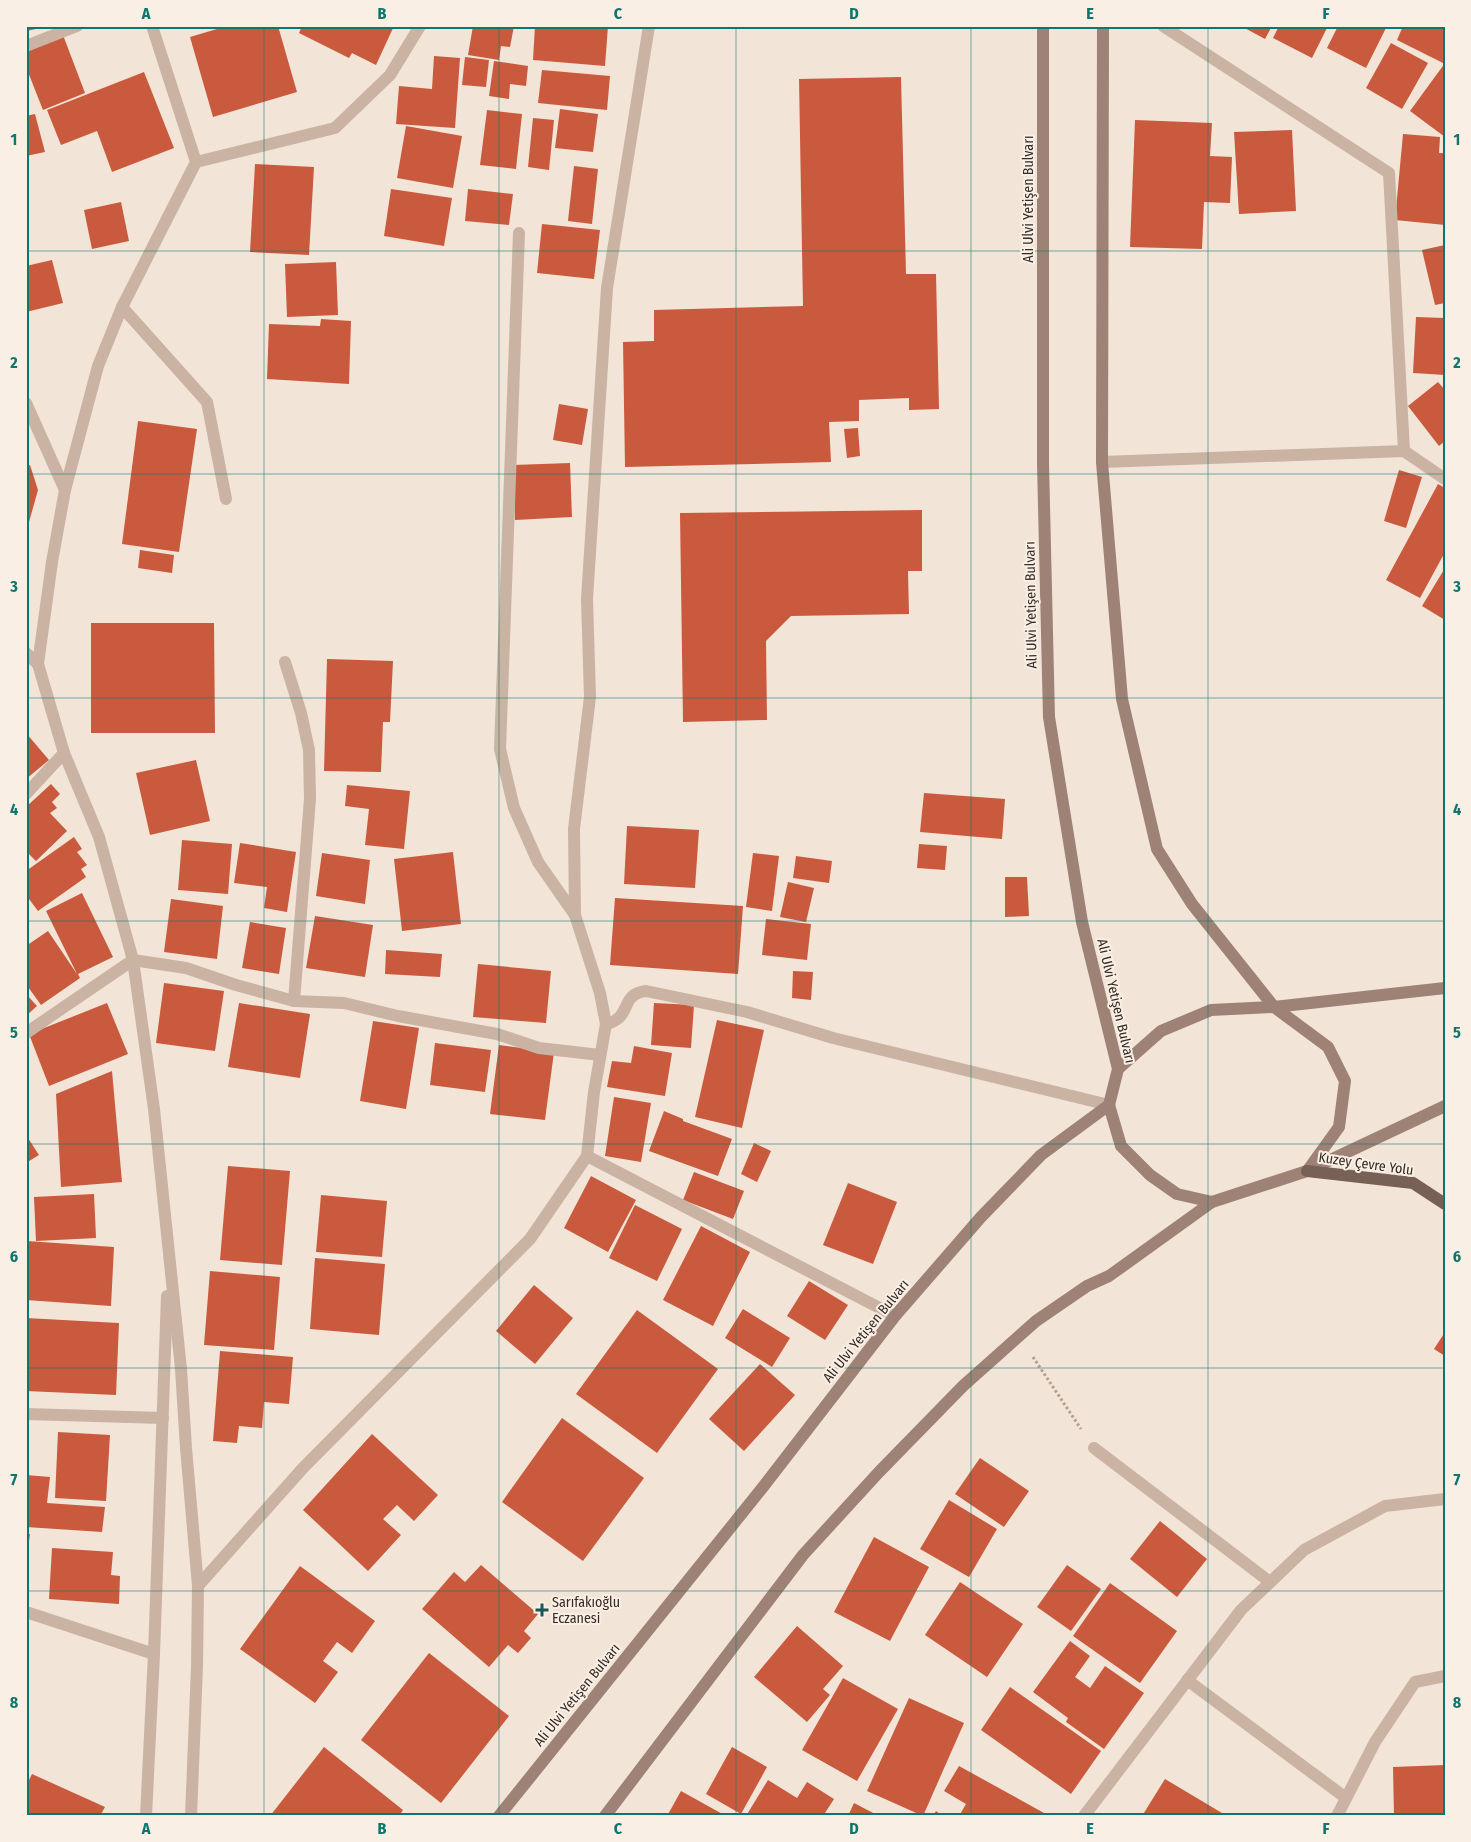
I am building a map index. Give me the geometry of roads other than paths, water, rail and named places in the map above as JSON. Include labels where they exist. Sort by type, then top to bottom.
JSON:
[{"type":"main road","name":"Ali Ulvi Yetişen Bulvarı","points":[[499,1816],[763,1487],[894,1316],[981,1217],[1041,1155],[1109,1104],[1118,1069],[1082,922],[1049,717],[1044,463],[1043,26]]},
{"type":"main road","points":[[1103,26],[1102,462],[1122,699],[1157,849],[1192,904],[1274,1007],[1328,1047],[1345,1081],[1339,1127],[1307,1171]]},
{"type":"main road","points":[[1118,1069],[1161,1030],[1211,1010],[1274,1007],[1445,988]]},
{"type":"main road","points":[[1109,1104],[1121,1146],[1150,1175],[1177,1194],[1212,1202]]},
{"type":"main road","points":[[606,1816],[803,1556],[879,1472],[957,1393],[1036,1321],[1086,1286],[1109,1276],[1212,1202],[1307,1171],[1445,1106]]},
{"type":"main road","name":"Kuzey Çevre Yolu","points":[[1307,1171],[1413,1183],[1445,1204]]},
{"type":"street","points":[[26,46],[77,26]]},
{"type":"street","points":[[152,26],[196,162],[122,307],[98,366],[65,490],[52,562],[38,664],[64,754],[99,838],[133,960],[154,1109],[181,1369],[198,1586],[197,1685],[191,1816]]},
{"type":"street","points":[[196,162],[335,128],[390,75],[420,26]]},
{"type":"street","points":[[198,1586],[303,1468],[530,1239],[587,1156],[600,1055],[606,1024],[600,993],[575,915],[574,829],[590,698],[587,599],[607,288],[649,26]]},
{"type":"street","points":[[1163,26],[1389,174],[1404,451]]},
{"type":"street","points":[[519,233],[500,749],[514,808],[538,862],[575,915]]},
{"type":"street","points":[[122,307],[207,402],[226,499]]},
{"type":"street","points":[[26,403],[65,490]]},
{"type":"street","points":[[1102,462],[1404,451],[1445,479]]},
{"type":"street","points":[[26,653],[38,664]]},
{"type":"street","points":[[285,662],[301,713],[309,750],[310,799],[294,1001]]},
{"type":"street","points":[[26,794],[64,754]]},
{"type":"street","points":[[26,1033],[133,960],[186,968],[236,985],[294,1001],[344,1004],[498,1034],[539,1048],[600,1055]]},
{"type":"street","points":[[606,1024],[614,1022],[622,1014],[631,996],[637,992],[646,991],[747,1012],[833,1038],[1109,1104]]},
{"type":"street","points":[[587,1156],[894,1316]]},
{"type":"street","points":[[146,1816],[169,1249]]},
{"type":"street","points":[[26,1414],[163,1418]]},
{"type":"street","points":[[1094,1448],[1270,1582]]},
{"type":"street","points":[[1084,1816],[1241,1610],[1304,1550],[1385,1506],[1445,1499]]},
{"type":"street","points":[[26,1612],[154,1654]]},
{"type":"street","points":[[1337,1816],[1375,1742],[1415,1682],[1445,1676]]},
{"type":"street","points":[[1187,1680],[1346,1798]]},
{"type":"place","name":"Sarıfakıoğlu Eczanesi","points":[[542,1610]]}]
